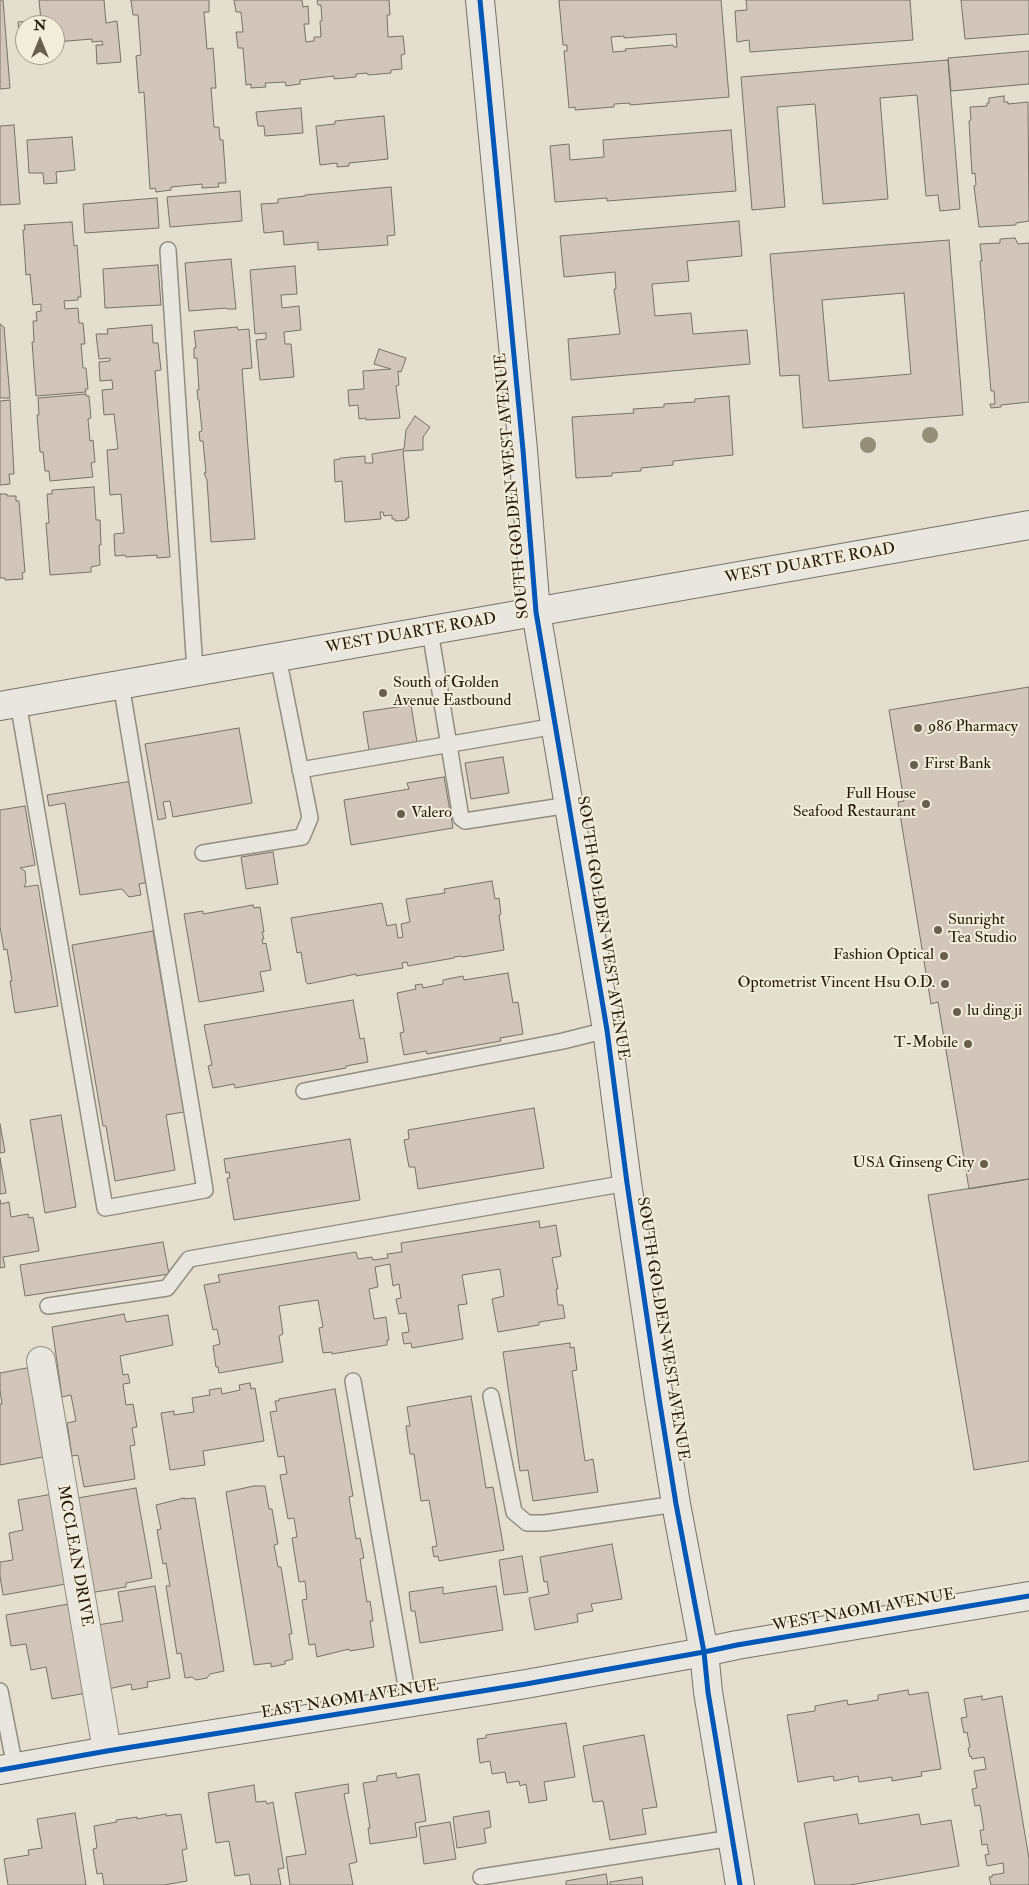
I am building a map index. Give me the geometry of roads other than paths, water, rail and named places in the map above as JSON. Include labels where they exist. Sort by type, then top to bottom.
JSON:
[{"type":"street","name":"SOUTH GOLDEN WEST AVENUE","points":[[480,0],[522,440],[536,612],[607,1030],[627,1183],[676,1504],[704,1652],[708,1692],[740,1885]]},
{"type":"street","name":"WEST DUARTE ROAD","points":[[9,704],[1029,526]]},
{"type":"street","name":"MCCLEAN DRIVE","points":[[41,1361],[107,1751]]},
{"type":"street","name":"WEST NAOMI AVENUE","points":[[704,1652],[747,1643],[1029,1596]]},
{"type":"street","name":"EAST NAOMI AVENUE","points":[[7,1768],[409,1703],[704,1652]]},
{"type":"lane","points":[[168,250],[195,672]]},
{"type":"lane","points":[[430,631],[461,818],[465,821],[569,805]]},
{"type":"lane","points":[[203,853],[302,837],[310,818],[278,657]]},
{"type":"lane","points":[[9,704],[105,1208],[124,1205],[205,1190],[121,684]]},
{"type":"lane","points":[[300,770],[556,726]]},
{"type":"lane","points":[[304,1091],[563,1041],[607,1030]]},
{"type":"lane","points":[[48,1306],[167,1288],[190,1259],[627,1183]]},
{"type":"lane","points":[[353,1381],[409,1703]]},
{"type":"lane","points":[[491,1396],[514,1512],[527,1522],[545,1523],[676,1504]]},
{"type":"lane","points":[[0,1691],[7,1768]]},
{"type":"lane","points":[[482,1877],[732,1838]]},
{"type":"place","name":"South of Golden Avenue Eastbound","points":[[383,693]]},
{"type":"place","name":"986 Pharmacy","points":[[918,728]]},
{"type":"place","name":"First Bank","points":[[914,765]]},
{"type":"place","name":"Full House Seafood Restaurant","points":[[926,804]]},
{"type":"place","name":"Valero","points":[[401,814]]},
{"type":"place","name":"Sunright Tea Studio","points":[[938,930]]},
{"type":"place","name":"Fashion Optical","points":[[944,956]]},
{"type":"place","name":"Optometrist Vincent Hsu O.D.","points":[[945,984]]},
{"type":"place","name":"lu ding ji","points":[[957,1012]]},
{"type":"place","name":"T-Mobile","points":[[968,1044]]},
{"type":"place","name":"USA Ginseng City","points":[[984,1164]]}]
